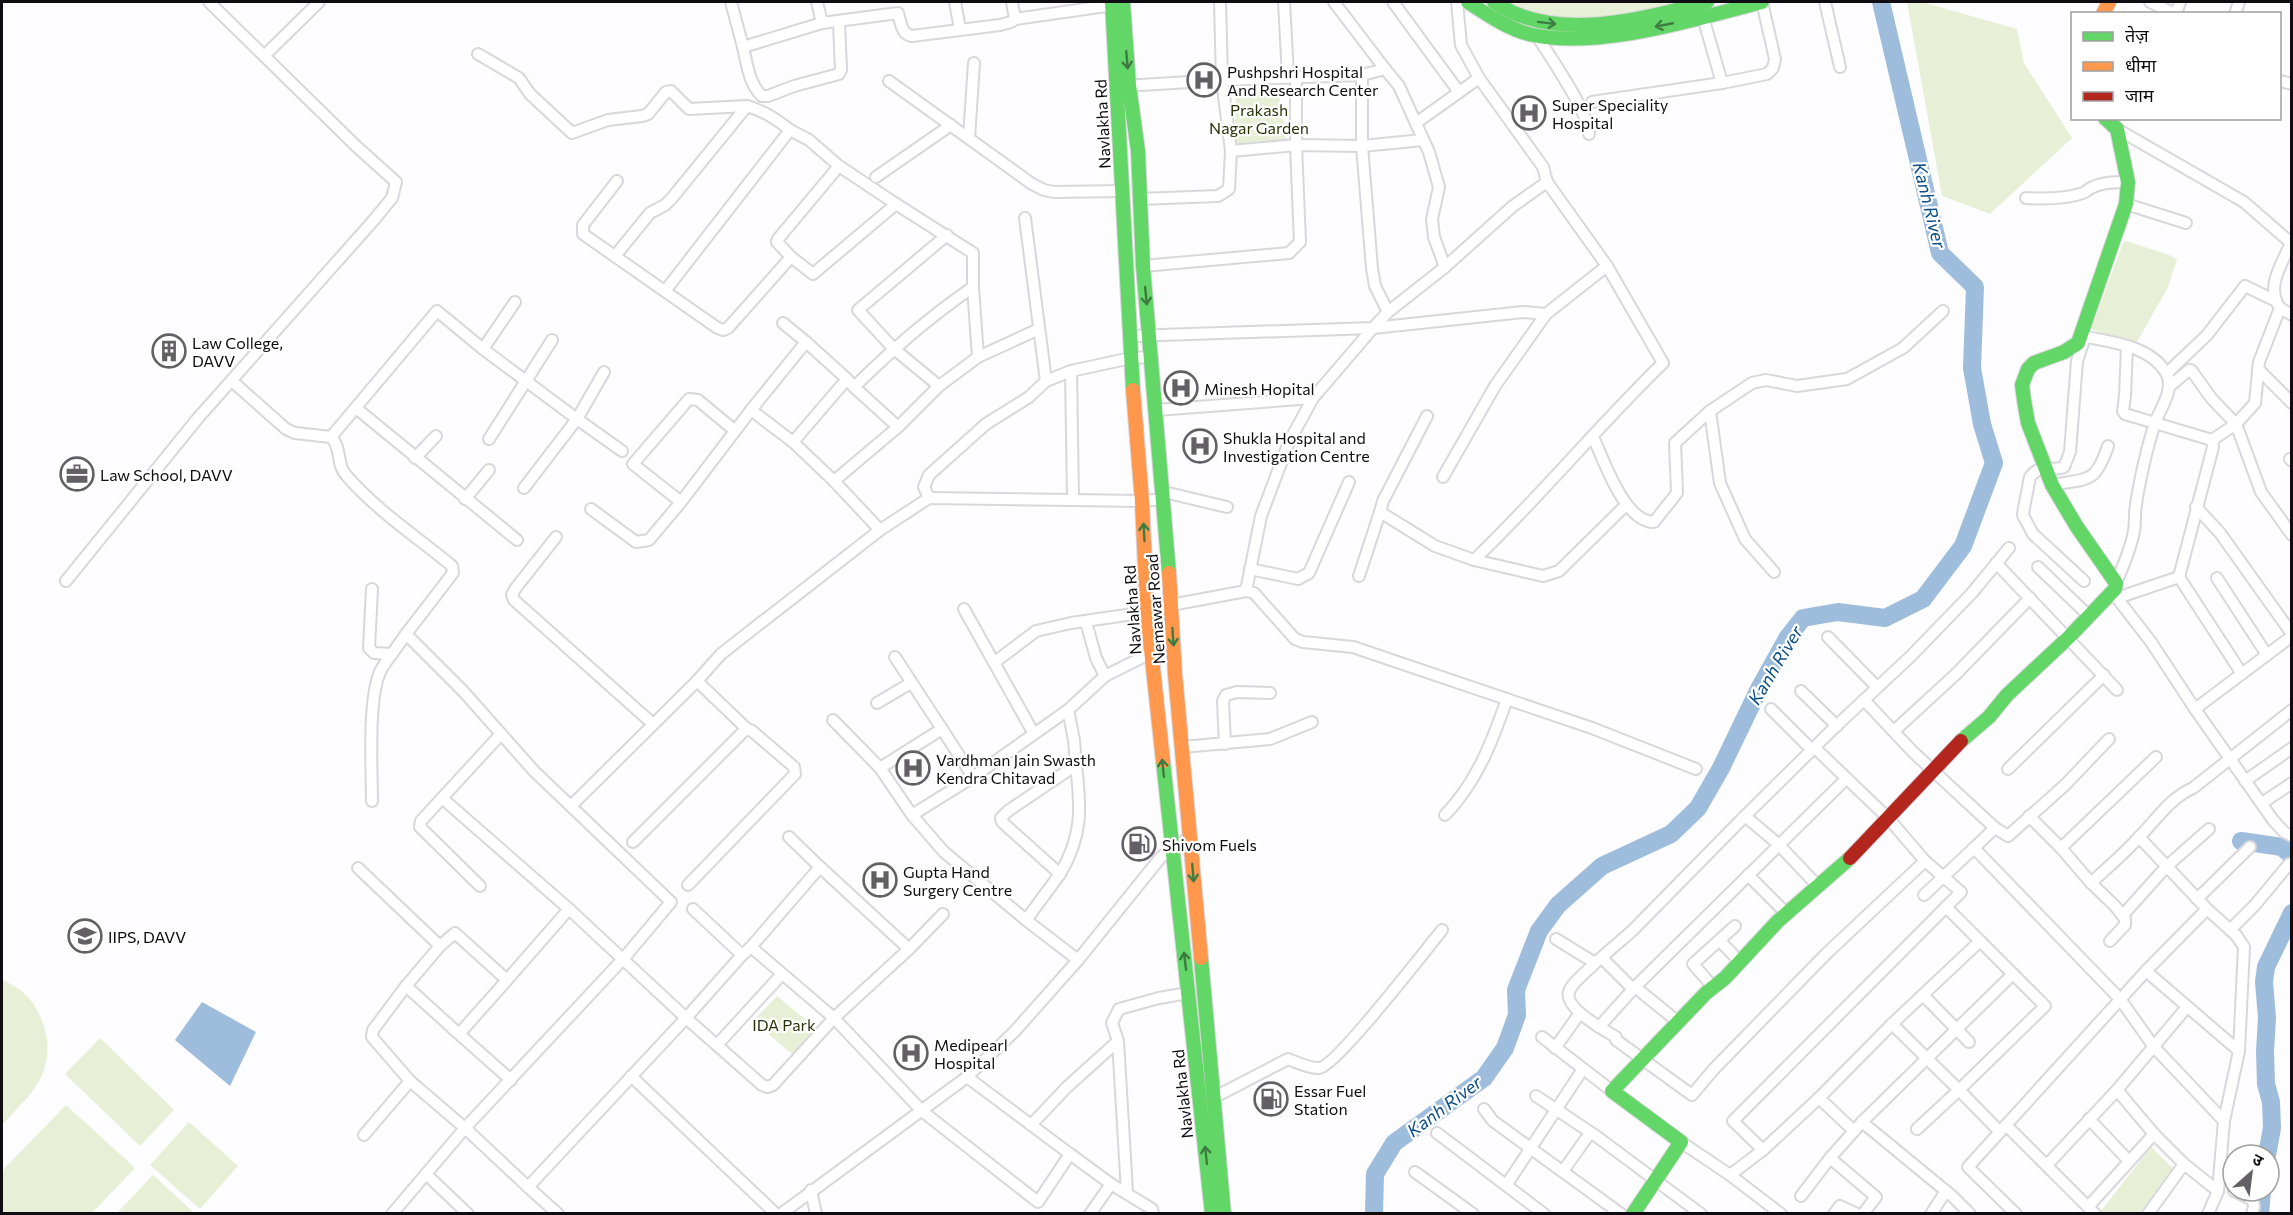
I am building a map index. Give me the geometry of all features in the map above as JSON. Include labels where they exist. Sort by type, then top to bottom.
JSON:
[{"type":"main road","points":[[1468,2],[1512,29],[1537,36],[1564,38],[1598,36],[1703,17],[1762,2]]},
{"type":"main road","points":[[1494,2],[1519,17],[1566,25],[1639,18],[1707,2]]},
{"type":"main road","name":"Nemawar Road","points":[[1116,3],[1123,86],[1138,151],[1143,266],[1164,495],[1175,674],[1224,1214]]},
{"type":"main road","name":"Navlakha Rd","points":[[1123,86],[1122,191],[1147,612],[1212,1214]]},
{"type":"main road","points":[[1633,1214],[1682,1142],[1612,1091],[1787,914],[1817,885],[1844,864],[1889,819],[1960,741],[1989,717],[2007,695],[2116,590],[2052,485],[2028,423],[2022,385],[2028,369],[2034,363],[2064,352],[2084,336],[2126,204],[2128,182],[2117,129],[2108,120]]},
{"type":"street","points":[[66,581],[198,418],[374,220],[392,198],[396,182],[356,146],[209,2]]},
{"type":"street","points":[[265,55],[319,2]]},
{"type":"street","points":[[731,2],[748,70],[757,92],[762,96],[839,74],[841,70],[839,21]]},
{"type":"street","points":[[817,2],[822,23]]},
{"type":"street","points":[[955,2],[960,29]]},
{"type":"street","points":[[1012,2],[1015,19]]},
{"type":"street","points":[[1139,199],[1218,196],[1229,189],[1231,151],[1222,80],[1220,2]]},
{"type":"street","points":[[1143,266],[1289,252],[1300,242],[1292,76],[1284,2]]},
{"type":"street","points":[[1334,2],[1399,86],[1416,123],[1439,186],[1432,219],[1434,237],[1445,267]]},
{"type":"street","points":[[1393,2],[1459,92]]},
{"type":"street","points":[[1458,2],[1461,45],[1479,78],[1543,167],[1547,182],[1607,266],[1663,363],[1625,400],[1593,437],[1474,560]]},
{"type":"street","points":[[1592,102],[1767,74],[1773,68],[1775,59],[1762,2]]},
{"type":"street","points":[[1825,2],[1840,67]]},
{"type":"street","points":[[2150,2],[2172,12]]},
{"type":"street","points":[[743,47],[822,23],[898,7],[903,30],[907,35],[912,36],[1000,25],[1015,19],[1116,3]]},
{"type":"street","points":[[1703,17],[1722,82]]},
{"type":"street","points":[[1537,36],[1578,104],[1589,127],[1589,134]]},
{"type":"street","points":[[478,54],[519,78],[530,94],[572,133],[608,120],[648,114],[666,92],[671,91],[689,109],[747,106],[764,111],[790,130],[809,140],[839,166],[973,253],[978,357]]},
{"type":"street","points":[[969,138],[974,63]]},
{"type":"street","points":[[1123,86],[1292,76],[1362,75],[1385,69]]},
{"type":"street","points":[[1362,75],[1362,146],[1375,286],[1388,312]]},
{"type":"street","points":[[1416,123],[1479,78]]},
{"type":"street","points":[[889,81],[1032,184],[1044,190],[1122,191]]},
{"type":"street","points":[[615,256],[650,213],[672,198],[747,106]]},
{"type":"street","points":[[876,177],[951,125]]},
{"type":"street","points":[[2117,129],[2244,202],[2291,242],[2273,286],[2277,304],[2259,362],[2255,403],[2236,424],[2212,440],[2130,416],[2123,411],[2126,396],[2127,346]]},
{"type":"street","points":[[665,291],[790,130]]},
{"type":"street","points":[[1231,151],[1296,145],[1362,146],[1423,140]]},
{"type":"street","points":[[839,166],[777,242],[791,257],[813,274],[896,204]]},
{"type":"street","points":[[616,181],[583,225],[583,234],[716,327],[723,330],[728,328],[791,257]]},
{"type":"street","points":[[1246,591],[1261,516],[1289,442],[1313,398],[1388,312],[1445,267],[1513,206],[1547,182]]},
{"type":"street","points":[[2026,198],[2043,199],[2084,193],[2092,187],[2105,183],[2128,182]]},
{"type":"street","points":[[2126,204],[2186,223]]},
{"type":"street","points":[[1024,218],[1046,381]]},
{"type":"street","points":[[939,386],[894,348],[858,310],[947,235]]},
{"type":"street","points":[[1443,477],[1494,386],[1546,314],[1607,266]]},
{"type":"street","points":[[2166,373],[2207,335],[2245,286],[2292,315]]},
{"type":"street","points":[[793,442],[851,383],[931,316],[973,287]]},
{"type":"street","points":[[483,350],[515,302]]},
{"type":"street","points":[[331,437],[437,311],[525,382],[622,451]]},
{"type":"street","points":[[1593,437],[1626,506],[1647,522],[1654,522],[1677,494],[1674,451],[1676,443],[1710,411],[1752,383],[1766,380],[1797,386],[1847,379],[1903,348],[1943,311]]},
{"type":"street","points":[[1131,336],[1373,328],[1523,312],[1546,314]]},
{"type":"street","points":[[783,323],[898,427]]},
{"type":"street","points":[[834,481],[898,427],[939,386],[978,357],[1039,329]]},
{"type":"street","points":[[2084,581],[2033,534],[2023,515],[2030,477],[2037,470],[2046,467],[2056,469],[2064,467],[2070,452],[2077,361],[2084,336],[2127,346],[2149,356],[2166,373],[2170,386]]},
{"type":"street","points":[[489,439],[552,340]]},
{"type":"street","points":[[591,509],[636,542],[648,540],[681,502],[734,430],[806,342]]},
{"type":"street","points":[[929,498],[924,487],[930,475],[987,424],[1029,397],[1046,381],[1071,372],[1131,358],[1152,357]]},
{"type":"street","points":[[2258,369],[2292,403]]},
{"type":"street","points":[[2116,590],[2134,531],[2140,484],[2155,424],[2170,386],[2189,370],[2236,424],[2261,492],[2292,535]]},
{"type":"street","points":[[524,488],[577,419],[604,372]]},
{"type":"street","points":[[1071,372],[1073,498]]},
{"type":"street","points":[[232,381],[286,429],[295,434],[331,437]]},
{"type":"street","points":[[2281,392],[2292,386]]},
{"type":"street","points":[[1157,410],[1313,398]]},
{"type":"street","points":[[681,502],[633,464],[689,399],[698,400],[734,430]]},
{"type":"street","points":[[356,408],[517,540]]},
{"type":"street","points":[[751,410],[793,442],[880,530]]},
{"type":"street","points":[[1710,411],[1720,483],[1745,539],[1774,572]]},
{"type":"street","points":[[1359,576],[1383,501],[1427,416]]},
{"type":"street","points":[[415,458],[436,436]]},
{"type":"street","points":[[331,437],[338,447],[343,472],[363,493],[452,566],[454,571],[381,669],[376,684],[372,726],[372,801]]},
{"type":"street","points":[[2212,440],[2213,447],[2179,577],[2242,674]]},
{"type":"street","points":[[2052,485],[2095,475],[2101,467],[2108,446]]},
{"type":"street","points":[[465,498],[489,470]]},
{"type":"street","points":[[1250,569],[1298,579],[1309,573],[1349,482]]},
{"type":"street","points":[[572,805],[697,681],[721,654],[880,530],[929,498],[1073,498],[1142,501],[1164,495],[1227,507]]},
{"type":"street","points":[[1380,512],[1435,546],[1474,560],[1543,576],[1559,571],[1626,506]]},
{"type":"street","points":[[2194,709],[2292,635],[2220,533],[2196,507]]},
{"type":"street","points":[[556,537],[515,589],[512,594],[514,600],[653,724]]},
{"type":"street","points":[[1925,861],[1805,975],[1713,1070],[1692,1095],[1641,1060],[1616,1040],[1616,1037],[1580,1013],[1569,999],[1570,989],[1598,960],[1632,931],[1745,816],[1941,625],[2009,548]]},
{"type":"street","points":[[1996,563],[2117,690]]},
{"type":"street","points":[[2038,567],[2088,615]]},
{"type":"street","points":[[2116,590],[2179,577]]},
{"type":"street","points":[[2217,578],[2267,655]]},
{"type":"street","points":[[372,589],[369,648],[374,653],[392,654]]},
{"type":"street","points":[[2116,590],[2194,709],[2278,826],[2292,836]]},
{"type":"street","points":[[995,662],[1036,631],[1147,612],[1171,604],[1246,591],[1254,593],[1295,639],[1303,642],[1353,647],[1592,728],[1696,769]]},
{"type":"street","points":[[1894,731],[1955,675],[2030,598]]},
{"type":"street","points":[[964,609],[1034,734]]},
{"type":"street","points":[[1086,622],[1096,658],[1105,676]]},
{"type":"street","points":[[392,1214],[465,1128],[624,958],[671,902],[534,771],[463,691],[406,634]]},
{"type":"street","points":[[1828,637],[1877,687]]},
{"type":"street","points":[[912,814],[973,777],[1068,710],[1105,676],[1151,653]]},
{"type":"street","points":[[895,657],[973,777]]},
{"type":"street","points":[[2008,769],[2104,675]]},
{"type":"street","points":[[688,885],[795,774],[794,766],[752,730],[747,729],[697,681]]},
{"type":"street","points":[[878,703],[911,683]]},
{"type":"street","points":[[1801,691],[1837,726]]},
{"type":"street","points":[[1225,744],[1223,701],[1226,695],[1237,692],[1270,693]]},
{"type":"street","points":[[1445,815],[1462,797],[1487,755],[1507,699]]},
{"type":"street","points":[[1864,700],[1934,771],[1995,828],[2008,836],[2065,785],[2109,739]]},
{"type":"street","points":[[1763,1150],[1733,1121],[1960,892],[1925,861],[1889,819],[1771,709]]},
{"type":"street","points":[[1026,920],[1071,856],[1078,833],[1081,809],[1074,740],[1068,710]]},
{"type":"street","points":[[2091,883],[2139,837],[2171,802],[2193,788],[2292,710]]},
{"type":"street","points":[[833,720],[880,768],[912,814],[944,852],[1078,960]]},
{"type":"street","points":[[1183,747],[1270,739],[1312,722]]},
{"type":"street","points":[[633,842],[747,729]]},
{"type":"street","points":[[880,768],[942,729]]},
{"type":"street","points":[[480,886],[420,830],[421,821],[501,734]]},
{"type":"street","points":[[2246,781],[2292,748]]},
{"type":"street","points":[[2061,848],[2156,756]]},
{"type":"street","points":[[1060,874],[1002,822],[1001,818],[1076,765]]},
{"type":"street","points":[[1599,1027],[1634,988],[1846,779]]},
{"type":"street","points":[[2262,803],[2292,783]]},
{"type":"street","points":[[442,798],[624,958],[686,1018],[762,1085],[770,1087],[834,1018],[909,949],[943,914]]},
{"type":"street","points":[[1745,816],[1778,844],[1817,885]]},
{"type":"street","points":[[2029,816],[2123,915],[2124,925],[2109,941]]},
{"type":"street","points":[[1924,895],[1995,828]]},
{"type":"street","points":[[2123,915],[2166,867],[2209,828]]},
{"type":"street","points":[[789,837],[909,949]]},
{"type":"street","points":[[781,1214],[967,1077],[1015,1031],[1078,960],[1161,857],[1189,837]]},
{"type":"street","points":[[2139,837],[2244,947],[2240,1051],[2224,1121],[2217,1187],[2208,1214]]},
{"type":"street","points":[[2197,899],[2250,847]]},
{"type":"street","points":[[1974,848],[2120,999],[2154,1047],[2224,1121]]},
{"type":"street","points":[[2230,930],[2255,905],[2289,864]]},
{"type":"street","points":[[357,867],[440,946]]},
{"type":"street","points":[[528,1187],[751,947],[820,867]]},
{"type":"street","points":[[1748,875],[1787,914]]},
{"type":"street","points":[[1917,1129],[2045,1006],[1946,907]]},
{"type":"street","points":[[459,1034],[569,909]]},
{"type":"street","points":[[693,909],[742,955]]},
{"type":"street","points":[[2016,1214],[1968,1167],[2120,999],[2207,909]]},
{"type":"street","points":[[1713,987],[1693,964],[1735,926]]},
{"type":"street","points":[[1214,1098],[1288,1059],[1318,1068],[1327,1065],[1358,1032],[1442,930]]},
{"type":"street","points":[[507,980],[458,934],[452,934],[406,986],[373,1030],[372,1037],[410,1081],[465,1128],[558,1214]]},
{"type":"street","points":[[1556,939],[1598,960],[1678,1022]]},
{"type":"street","points":[[1720,941],[1740,962]]},
{"type":"street","points":[[1730,1175],[1763,1150],[1819,1098],[1892,1024],[1980,941]]},
{"type":"street","points":[[751,947],[834,1018],[922,1111],[1038,1202],[1070,1154]]},
{"type":"street","points":[[2146,971],[2240,1051]]},
{"type":"street","points":[[717,1045],[782,974]]},
{"type":"street","points":[[1801,1196],[1862,1122],[2013,974]]},
{"type":"street","points":[[406,986],[511,1080]]},
{"type":"street","points":[[1127,1192],[1118,1041],[1112,1023],[1119,1009],[1188,993]]},
{"type":"street","points":[[1923,994],[1969,1042]]},
{"type":"street","points":[[2047,1165],[2117,1090],[2187,1007]]},
{"type":"street","points":[[1555,1048],[1580,1013]]},
{"type":"street","points":[[1892,1024],[1959,1090],[2047,1165],[2092,1210],[2129,1161],[2154,1134]]},
{"type":"street","points":[[1542,1037],[1612,1091]]},
{"type":"street","points":[[1031,1125],[1067,1087],[1118,1041]]},
{"type":"street","points":[[1507,1184],[1583,1069]]},
{"type":"street","points":[[630,1076],[776,1214]]},
{"type":"street","points":[[967,1077],[1112,1184],[1152,1209],[1153,1214]]},
{"type":"street","points":[[364,1135],[410,1081]]},
{"type":"street","points":[[2117,1090],[2154,1134],[2184,1164],[2221,1188]]},
{"type":"street","points":[[1536,1096],[1701,1214]]},
{"type":"street","points":[[1819,1098],[1854,1131]]},
{"type":"street","points":[[1484,1108],[1493,1121],[1621,1214]]},
{"type":"street","points":[[2089,1119],[2129,1161]]},
{"type":"street","points":[[1862,1122],[1946,1191],[1966,1212]]},
{"type":"street","points":[[1437,1133],[1544,1214]]},
{"type":"street","points":[[1563,1171],[1590,1133]]},
{"type":"street","points":[[1682,1142],[1781,1214]]},
{"type":"street","points":[[1830,1158],[1876,1197],[1863,1214]]},
{"type":"street","points":[[2148,1214],[2184,1164]]},
{"type":"street","points":[[1415,1172],[1473,1214]]},
{"type":"street","points":[[426,1174],[468,1214]]},
{"type":"street","points":[[1090,1214],[1112,1184]]},
{"type":"street","points":[[811,1190],[816,1214]]},
{"type":"street","points":[[1931,1214],[1946,1191]]},
{"type":"street","points":[[1834,1214],[1840,1206],[1857,1214]]},
{"type":"green space","points":[[1494,2],[1707,2],[1566,25]]},
{"type":"green space","points":[[1907,2],[1922,2],[2017,29],[2024,63],[2072,138],[1990,214],[1942,196]]},
{"type":"green space","name":"Prakash Nagar Garden","points":[[1278,88],[1287,144],[1234,149],[1236,93]]},
{"type":"green space","points":[[2126,241],[2177,259],[2168,287],[2136,344],[2091,329],[2123,243]]},
{"type":"green space","points":[[2,979],[23,992],[32,1002],[42,1020],[48,1050],[41,1078],[26,1099],[2,1125]]},
{"type":"green space","name":"IDA Park","points":[[777,996],[817,1029],[792,1054],[753,1021]]},
{"type":"green space","points":[[100,1038],[174,1110],[140,1146],[65,1074]]},
{"type":"green space","points":[[66,1105],[135,1168],[92,1213],[2,1213],[2,1171]]},
{"type":"green space","points":[[189,1122],[238,1166],[200,1209],[150,1165]]},
{"type":"green space","points":[[2151,1147],[2174,1169],[2140,1213],[2100,1212]]},
{"type":"green space","points":[[153,1175],[192,1211],[189,1213],[117,1213]]},
{"type":"water","points":[[202,1002],[256,1032],[230,1086],[175,1040]]},
{"type":"waterway","name":"Kanh River","points":[[1374,1214],[1375,1174],[1394,1143],[1484,1078],[1505,1048],[1517,1015],[1516,990],[1539,931],[1558,905],[1602,866],[1671,834],[1698,808],[1721,768],[1759,689],[1788,637],[1803,618],[1838,612],[1885,618],[1923,599],[1963,546],[1994,463],[1982,424],[1972,368],[1975,287],[1940,253],[1881,2]]},
{"type":"waterway","points":[[2241,841],[2282,847],[2292,856]]},
{"type":"waterway","points":[[2269,1143],[2272,1128],[2271,1102],[2266,1084],[2267,1018],[2264,982],[2266,967],[2292,913]]},
{"type":"waterway","points":[[2260,1214],[2261,1203]]},
{"type":"traffic: fast","points":[[1112,2],[1133,390]]},
{"type":"traffic: fast","points":[[1123,2],[1129,85],[1138,151],[1143,266],[1169,573]]},
{"type":"traffic: fast","points":[[1468,2],[1516,30],[1533,35],[1560,38],[1588,38],[1648,30],[1762,2]]},
{"type":"traffic: fast","points":[[1494,2],[1517,15],[1543,22],[1570,25],[1627,21],[1707,2]]},
{"type":"traffic: fast","points":[[1961,741],[1989,717],[2007,695],[2068,638],[2115,589],[2116,583],[2077,527],[2052,485],[2028,423],[2022,385],[2028,369],[2034,363],[2064,352],[2078,343],[2126,204],[2128,182],[2117,129],[2107,120]]},
{"type":"traffic: fast","points":[[1163,761],[1212,1214]]},
{"type":"traffic: fast","points":[[1633,1214],[1681,1142],[1612,1091],[1706,993],[1725,978],[1778,921],[1850,858]]},
{"type":"traffic: fast","points":[[1201,958],[1224,1214]]},
{"type":"traffic: slow","points":[[2104,12],[2109,2]]},
{"type":"traffic: slow","points":[[1133,390],[1142,501],[1147,612],[1163,761]]},
{"type":"traffic: slow","points":[[1169,573],[1175,674],[1201,958]]},
{"type":"traffic: jam","points":[[1850,858],[1961,741]]},
{"type":"place","name":"Pushpshri Hospital And Research Center","points":[[1204,80]]},
{"type":"place","name":"Super Speciality Hospital","points":[[1529,113]]},
{"type":"place","name":"Law College, DAVV","points":[[169,351]]},
{"type":"place","name":"Minesh Hopital","points":[[1181,388]]},
{"type":"place","name":"Shukla Hospital and Investigation Centre","points":[[1200,446]]},
{"type":"place","name":"Law School, DAVV","points":[[77,474]]},
{"type":"place","name":"Vardhman Jain Swasth Kendra Chitavad","points":[[913,768]]},
{"type":"place","name":"Shivom Fuels","points":[[1139,844]]},
{"type":"place","name":"Gupta Hand Surgery Centre","points":[[880,880]]},
{"type":"place","name":"IIPS, DAVV","points":[[85,936]]},
{"type":"place","name":"Medipearl Hospital","points":[[911,1053]]},
{"type":"place","name":"Essar Fuel Station","points":[[1271,1099]]}]
